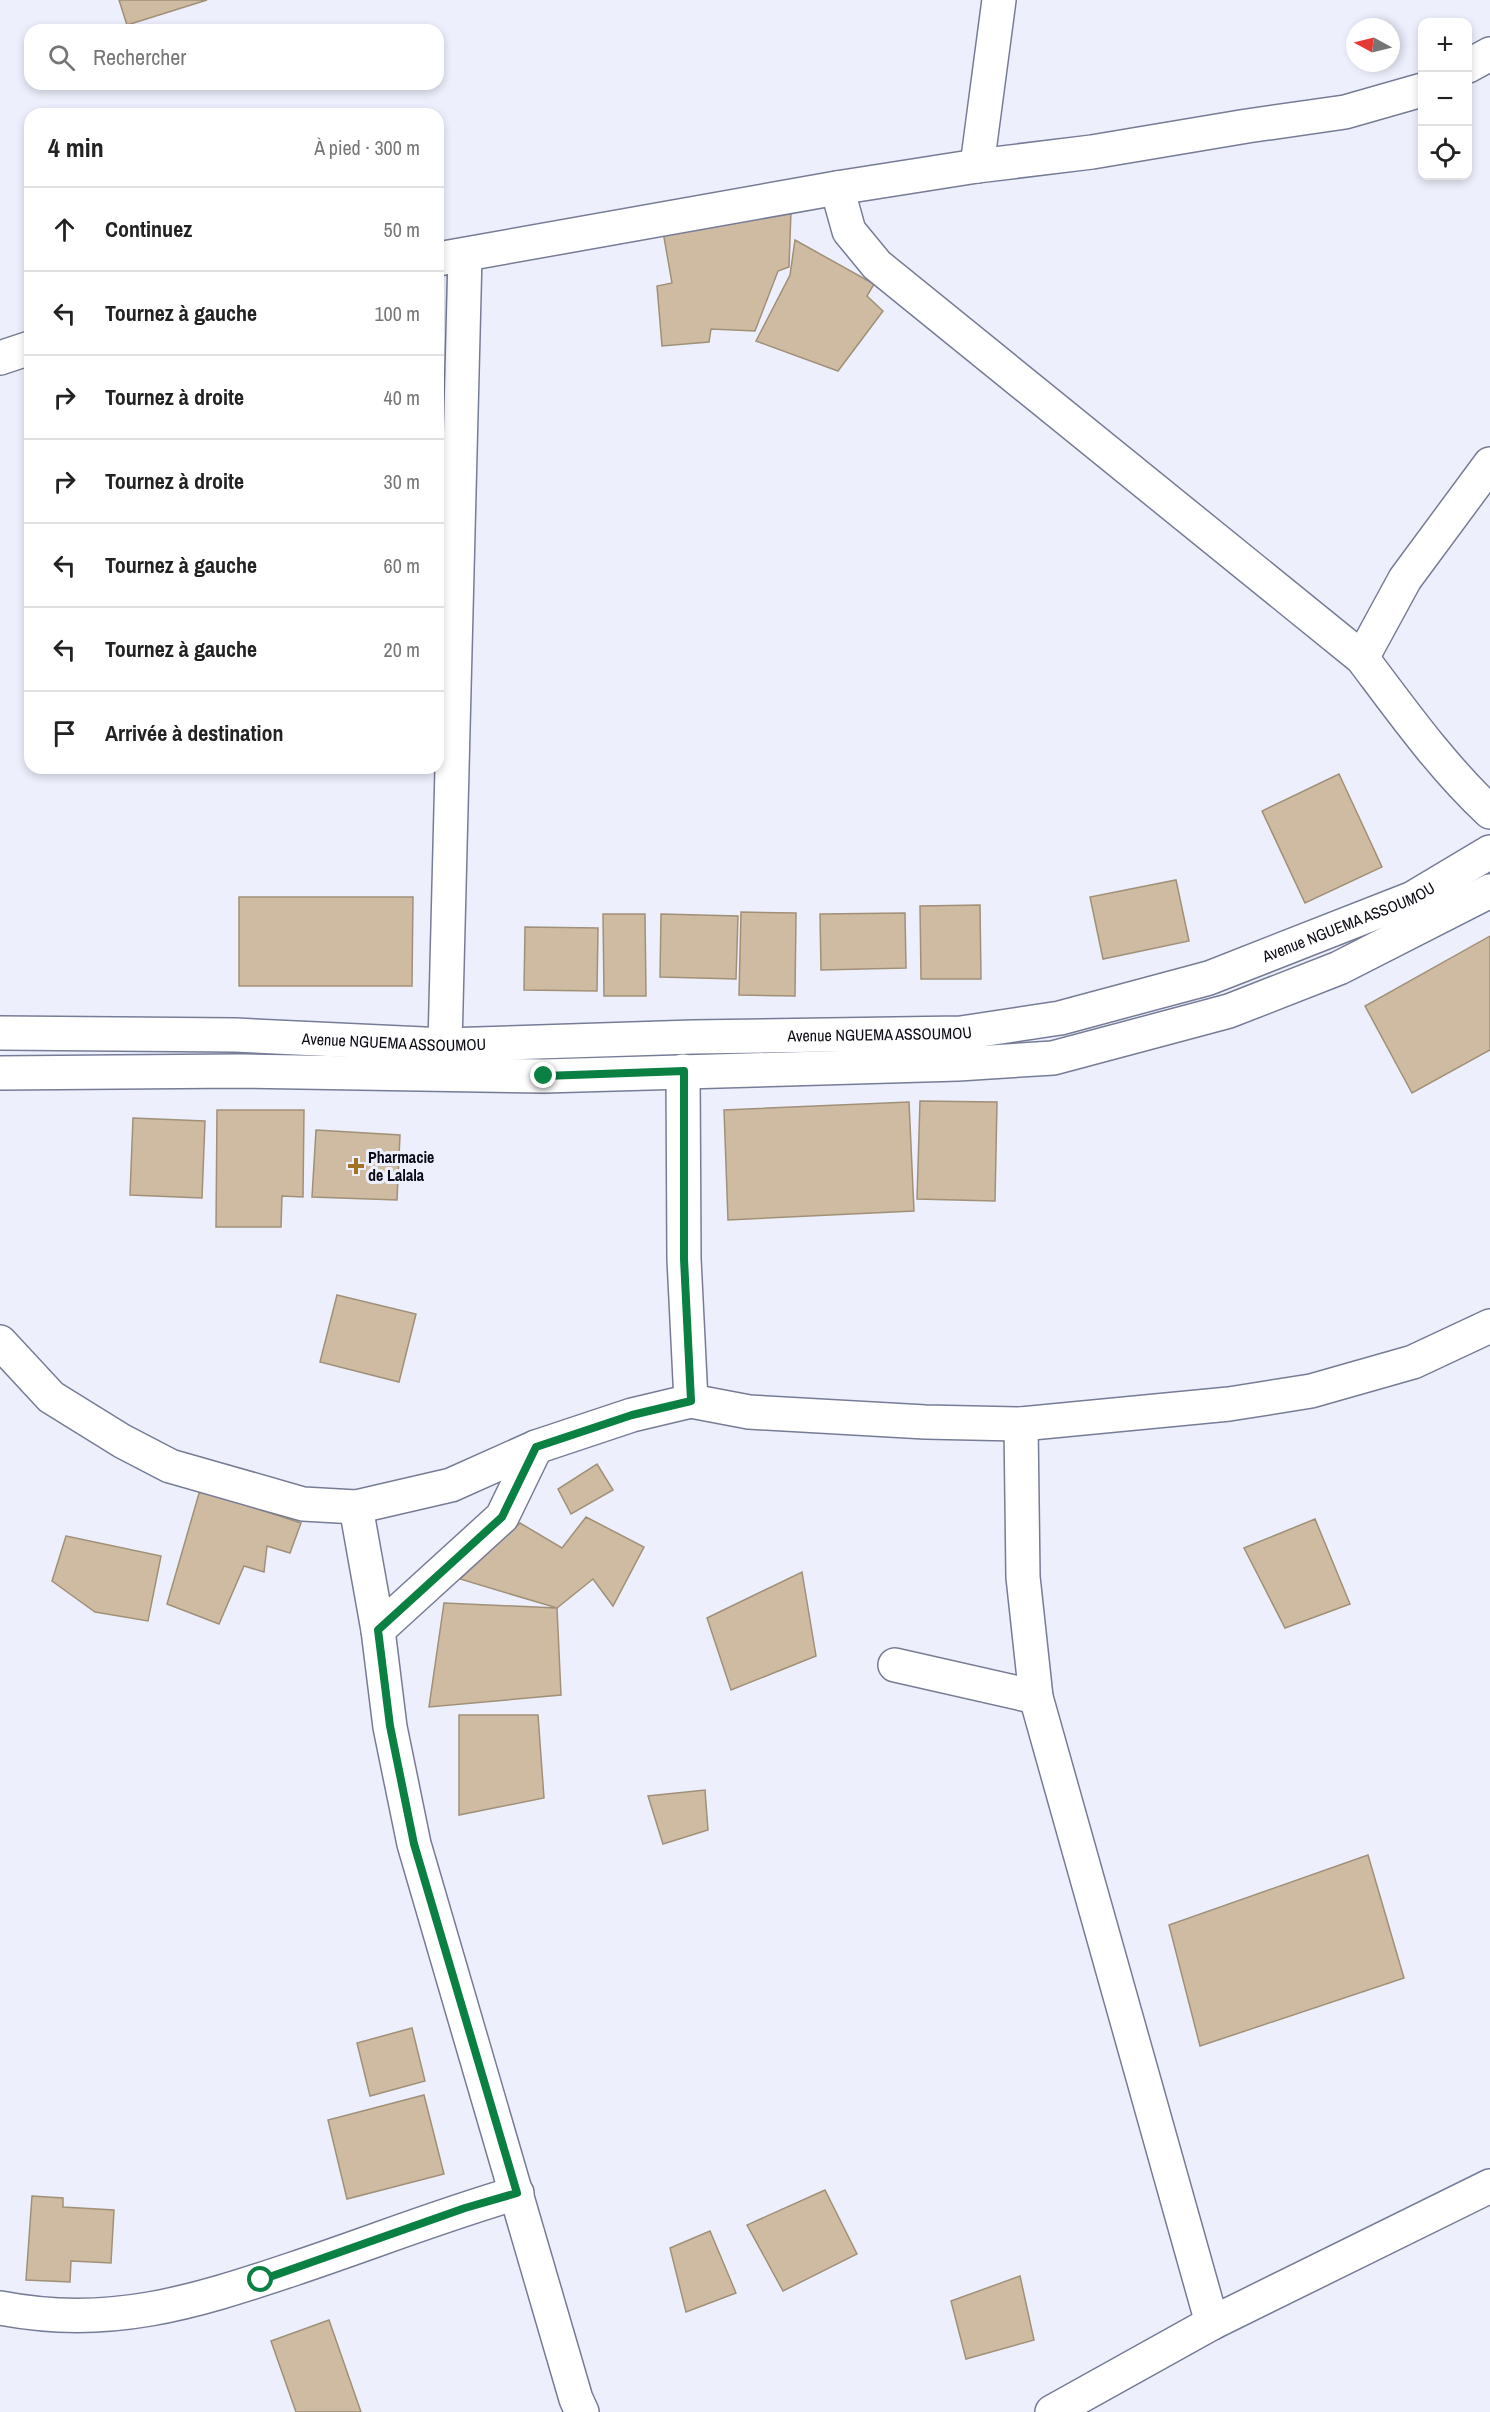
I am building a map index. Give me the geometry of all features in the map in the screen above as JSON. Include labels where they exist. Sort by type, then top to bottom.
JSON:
[{"type":"street","points":[[977,166],[999,0]]},
{"type":"street","points":[[1472,63],[1490,54]]},
{"type":"street","points":[[445,1045],[452,257],[837,188],[977,166],[1092,152],[1345,112],[1418,91]]},
{"type":"street","points":[[837,188],[849,231],[877,265],[1362,658],[1462,786],[1490,812]]},
{"type":"street","points":[[0,358],[24,350]]},
{"type":"street","points":[[1362,658],[1405,579],[1490,464]]},
{"type":"street","name":"Avenue NGUEMA ASSOUMOU","points":[[0,1033],[235,1035],[445,1045],[704,1037],[961,1033],[1060,1018],[1209,978],[1413,898],[1490,852]]},
{"type":"street","name":"Avenue NGUEMA ASSOUMOU","points":[[0,1072],[239,1071],[544,1076],[958,1064],[1053,1058],[1229,1011],[1339,968],[1490,891]]},
{"type":"street","points":[[684,1071],[684,1259],[691,1401]]},
{"type":"street","points":[[0,1342],[51,1397],[122,1441],[170,1466],[303,1504],[356,1507],[451,1485],[536,1447],[632,1415],[691,1401],[749,1412],[925,1422],[1021,1424],[1229,1404],[1311,1391],[1413,1362],[1490,1326]]},
{"type":"street","points":[[1021,1424],[1023,1577],[1036,1698],[1212,2323]]},
{"type":"street","points":[[378,1630],[502,1517],[536,1447]]},
{"type":"street","points":[[356,1507],[378,1630],[390,1726],[414,1844],[576,2400],[582,2412]]},
{"type":"street","points":[[895,1665],[1036,1698]]},
{"type":"street","points":[[1052,2412],[1212,2323],[1490,2186]]},
{"type":"street","points":[[0,2308],[33,2314],[95,2316],[150,2310],[205,2298],[465,2208],[517,2193]]},
{"type":"building","points":[[119,0],[207,0],[130,24],[127,24]]},
{"type":"building","points":[[791,211],[789,267],[778,271],[755,331],[711,329],[709,342],[662,346],[657,286],[672,283],[662,226]]},
{"type":"building","points":[[795,240],[874,284],[867,296],[883,311],[838,371],[756,341],[790,275]]},
{"type":"building","points":[[1339,774],[1382,867],[1305,903],[1262,811]]},
{"type":"building","points":[[1176,880],[1189,941],[1103,959],[1090,897]]},
{"type":"building","points":[[239,897],[413,897],[412,986],[239,986]]},
{"type":"building","points":[[980,905],[981,979],[921,979],[920,906]]},
{"type":"building","points":[[741,912],[796,913],[795,996],[739,995]]},
{"type":"building","points":[[905,913],[906,968],[821,970],[820,914]]},
{"type":"building","points":[[603,914],[645,914],[646,996],[604,996]]},
{"type":"building","points":[[661,914],[738,916],[736,979],[660,977]]},
{"type":"building","points":[[525,927],[598,928],[597,991],[524,990]]},
{"type":"building","points":[[1490,936],[1490,1050],[1412,1093],[1365,1006]]},
{"type":"building","points":[[920,1101],[997,1102],[995,1201],[917,1199]]},
{"type":"building","points":[[909,1102],[914,1211],[728,1220],[724,1110]]},
{"type":"building","points":[[217,1110],[304,1110],[303,1197],[282,1196],[281,1227],[216,1227]]},
{"type":"building","points":[[133,1118],[205,1121],[202,1198],[130,1195]]},
{"type":"building","name":"Pharmacie de Lalala","points":[[316,1130],[400,1135],[397,1200],[312,1197]]},
{"type":"building","points":[[337,1295],[416,1314],[399,1382],[320,1362]]},
{"type":"building","points":[[597,1464],[613,1490],[571,1514],[558,1489]]},
{"type":"building","points":[[200,1490],[301,1523],[290,1553],[267,1546],[264,1572],[244,1566],[219,1624],[167,1604]]},
{"type":"building","points":[[586,1517],[644,1547],[613,1606],[593,1579],[557,1608],[460,1579],[520,1523],[562,1548]]},
{"type":"building","points":[[1315,1519],[1350,1604],[1285,1628],[1244,1548]]},
{"type":"building","points":[[66,1536],[161,1556],[148,1621],[95,1612],[52,1581]]},
{"type":"building","points":[[802,1572],[816,1656],[731,1690],[707,1618]]},
{"type":"building","points":[[444,1603],[557,1608],[561,1695],[429,1707]]},
{"type":"building","points":[[459,1715],[538,1715],[544,1798],[459,1815]]},
{"type":"building","points":[[705,1790],[708,1830],[663,1844],[648,1796]]},
{"type":"building","points":[[1368,1855],[1404,1978],[1200,2046],[1169,1925]]},
{"type":"building","points":[[412,2028],[425,2081],[370,2096],[357,2043]]},
{"type":"building","points":[[424,2095],[444,2174],[347,2199],[328,2120]]},
{"type":"building","points":[[825,2190],[857,2254],[783,2291],[747,2225]]},
{"type":"building","points":[[32,2196],[63,2198],[63,2207],[114,2210],[111,2263],[71,2261],[70,2282],[26,2280]]},
{"type":"building","points":[[710,2231],[736,2293],[686,2312],[670,2248]]},
{"type":"building","points":[[1020,2276],[1034,2340],[966,2359],[951,2301]]},
{"type":"building","points":[[329,2320],[361,2412],[296,2412],[271,2341]]},
{"type":"place","name":"Pharmacie de Lalala","points":[[356,1166]]},
{"type":"route","points":[[261,2280],[465,2208],[517,2193],[414,1844],[390,1726],[378,1630],[502,1517],[536,1447],[632,1415],[691,1401],[684,1259],[684,1071],[544,1076]]}]
